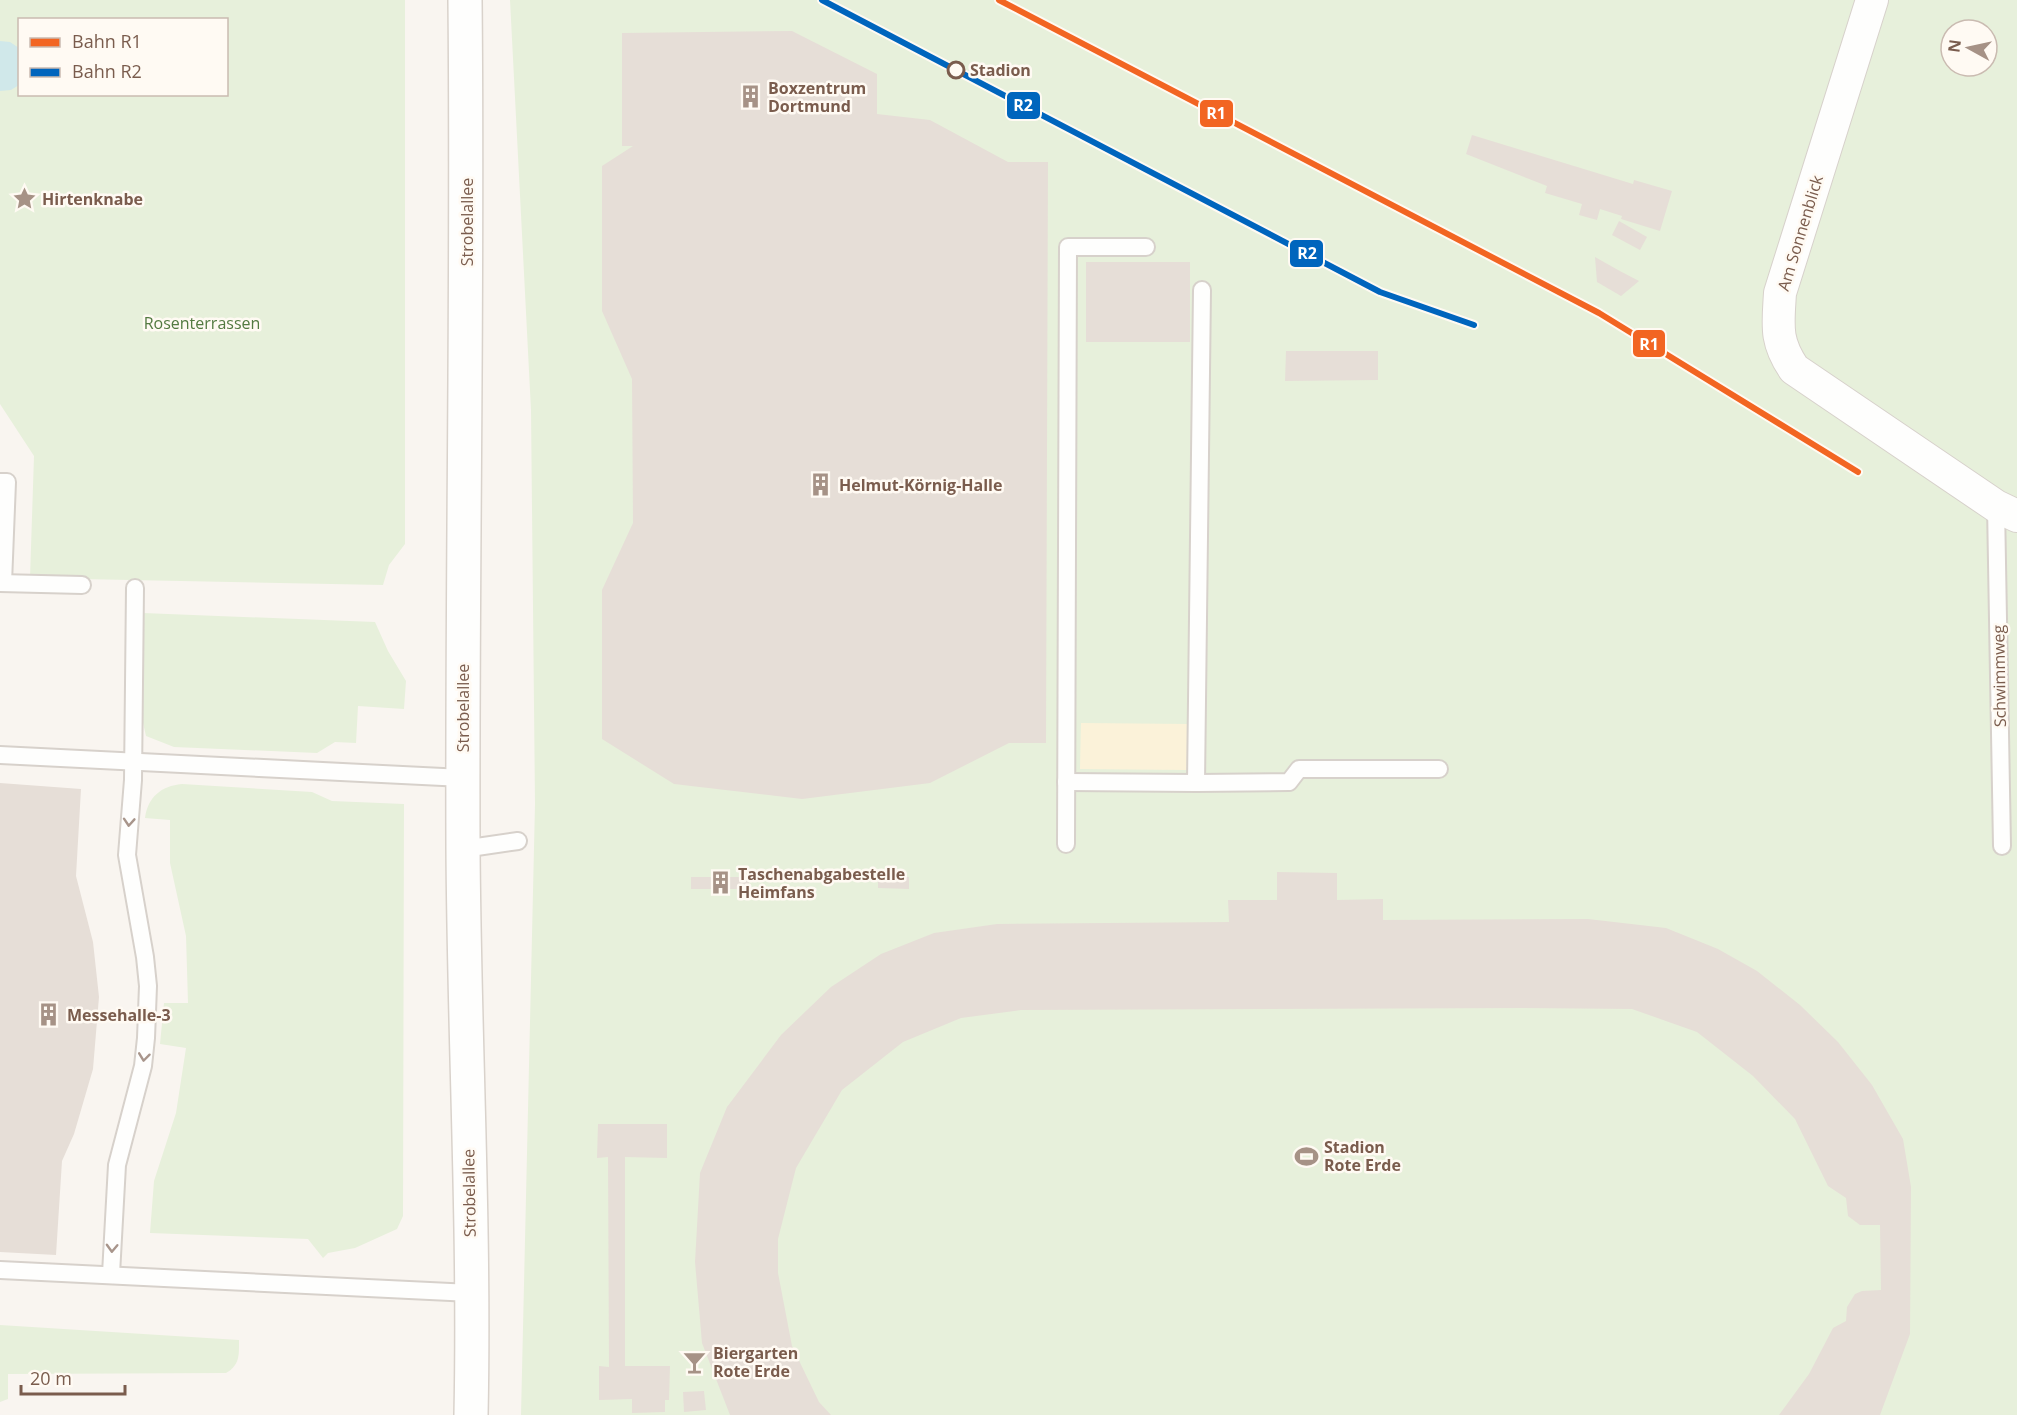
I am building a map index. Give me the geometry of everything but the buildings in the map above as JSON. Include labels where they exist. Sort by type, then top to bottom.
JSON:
[{"type":"street","name":"Strobelallee","points":[[465,0],[467,236],[463,849],[471,1415]]},
{"type":"street","name":"Am Sonnenblick","points":[[1872,0],[1780,293],[1778,322],[1781,350],[1794,369],[2006,511]]},
{"type":"lane","points":[[1066,844],[1068,247],[1146,247]]},
{"type":"lane","points":[[1197,783],[1202,290]]},
{"type":"lane","points":[[0,482],[7,482],[1,583],[82,585]]},
{"type":"lane","name":"Schwimmweg","points":[[2002,846],[2006,511]]},
{"type":"lane","points":[[111,1274],[117,1165],[143,1066],[146,1038],[146,966],[127,855],[133,763],[135,588]]},
{"type":"lane","points":[[0,755],[463,778]]},
{"type":"lane","points":[[1066,782],[1289,782],[1299,769],[1439,769]]},
{"type":"lane","points":[[463,849],[518,841]]},
{"type":"lane","points":[[0,1270],[471,1293]]},
{"type":"green space","name":"Rosenterrassen","points":[[0,0],[405,0],[405,544],[389,565],[383,585],[30,578],[34,456],[0,404]]},
{"type":"green space","points":[[510,0],[2017,0],[2017,1415],[521,1415],[535,804],[531,410]]},
{"type":"green space","points":[[143,613],[375,622],[388,651],[406,681],[404,709],[358,706],[356,743],[335,742],[317,753],[174,747],[146,736],[141,714]]},
{"type":"green space","points":[[182,784],[312,792],[332,801],[404,804],[403,1216],[397,1229],[355,1248],[328,1253],[323,1258],[308,1239],[150,1233],[154,1181],[176,1113],[186,1048],[160,1044],[164,1003],[188,1003],[186,936],[170,863],[170,820],[145,818],[149,804],[157,794],[168,787]]},
{"type":"green space","points":[[0,1325],[239,1340],[239,1355],[234,1367],[226,1373],[8,1374],[8,1399],[0,1402]]},
{"type":"sand","points":[[1081,723],[1189,724],[1188,770],[1080,769]]},
{"type":"water","points":[[0,41],[10,42],[18,47],[18,86],[11,90],[0,91]]},
{"type":"rail line","name":"R2","points":[[822,0],[1380,292],[1474,325]]},
{"type":"rail line","name":"R1","points":[[999,0],[1599,313],[1858,472]]},
{"type":"place","name":"Stadion","points":[[956,70]]},
{"type":"place","name":"Boxzentrum Dortmund","points":[[750,97]]},
{"type":"place","name":"Hirtenknabe","points":[[24,199]]},
{"type":"place","name":"Helmut-Körnig-Halle","points":[[821,485]]},
{"type":"place","name":"Taschenabgabestelle Heimfans","points":[[720,883]]},
{"type":"place","name":"Messehalle-3","points":[[49,1015]]},
{"type":"place","name":"Stadion Rote Erde","points":[[1306,1156]]},
{"type":"place","name":"Biergarten Rote Erde","points":[[695,1362]]}]
